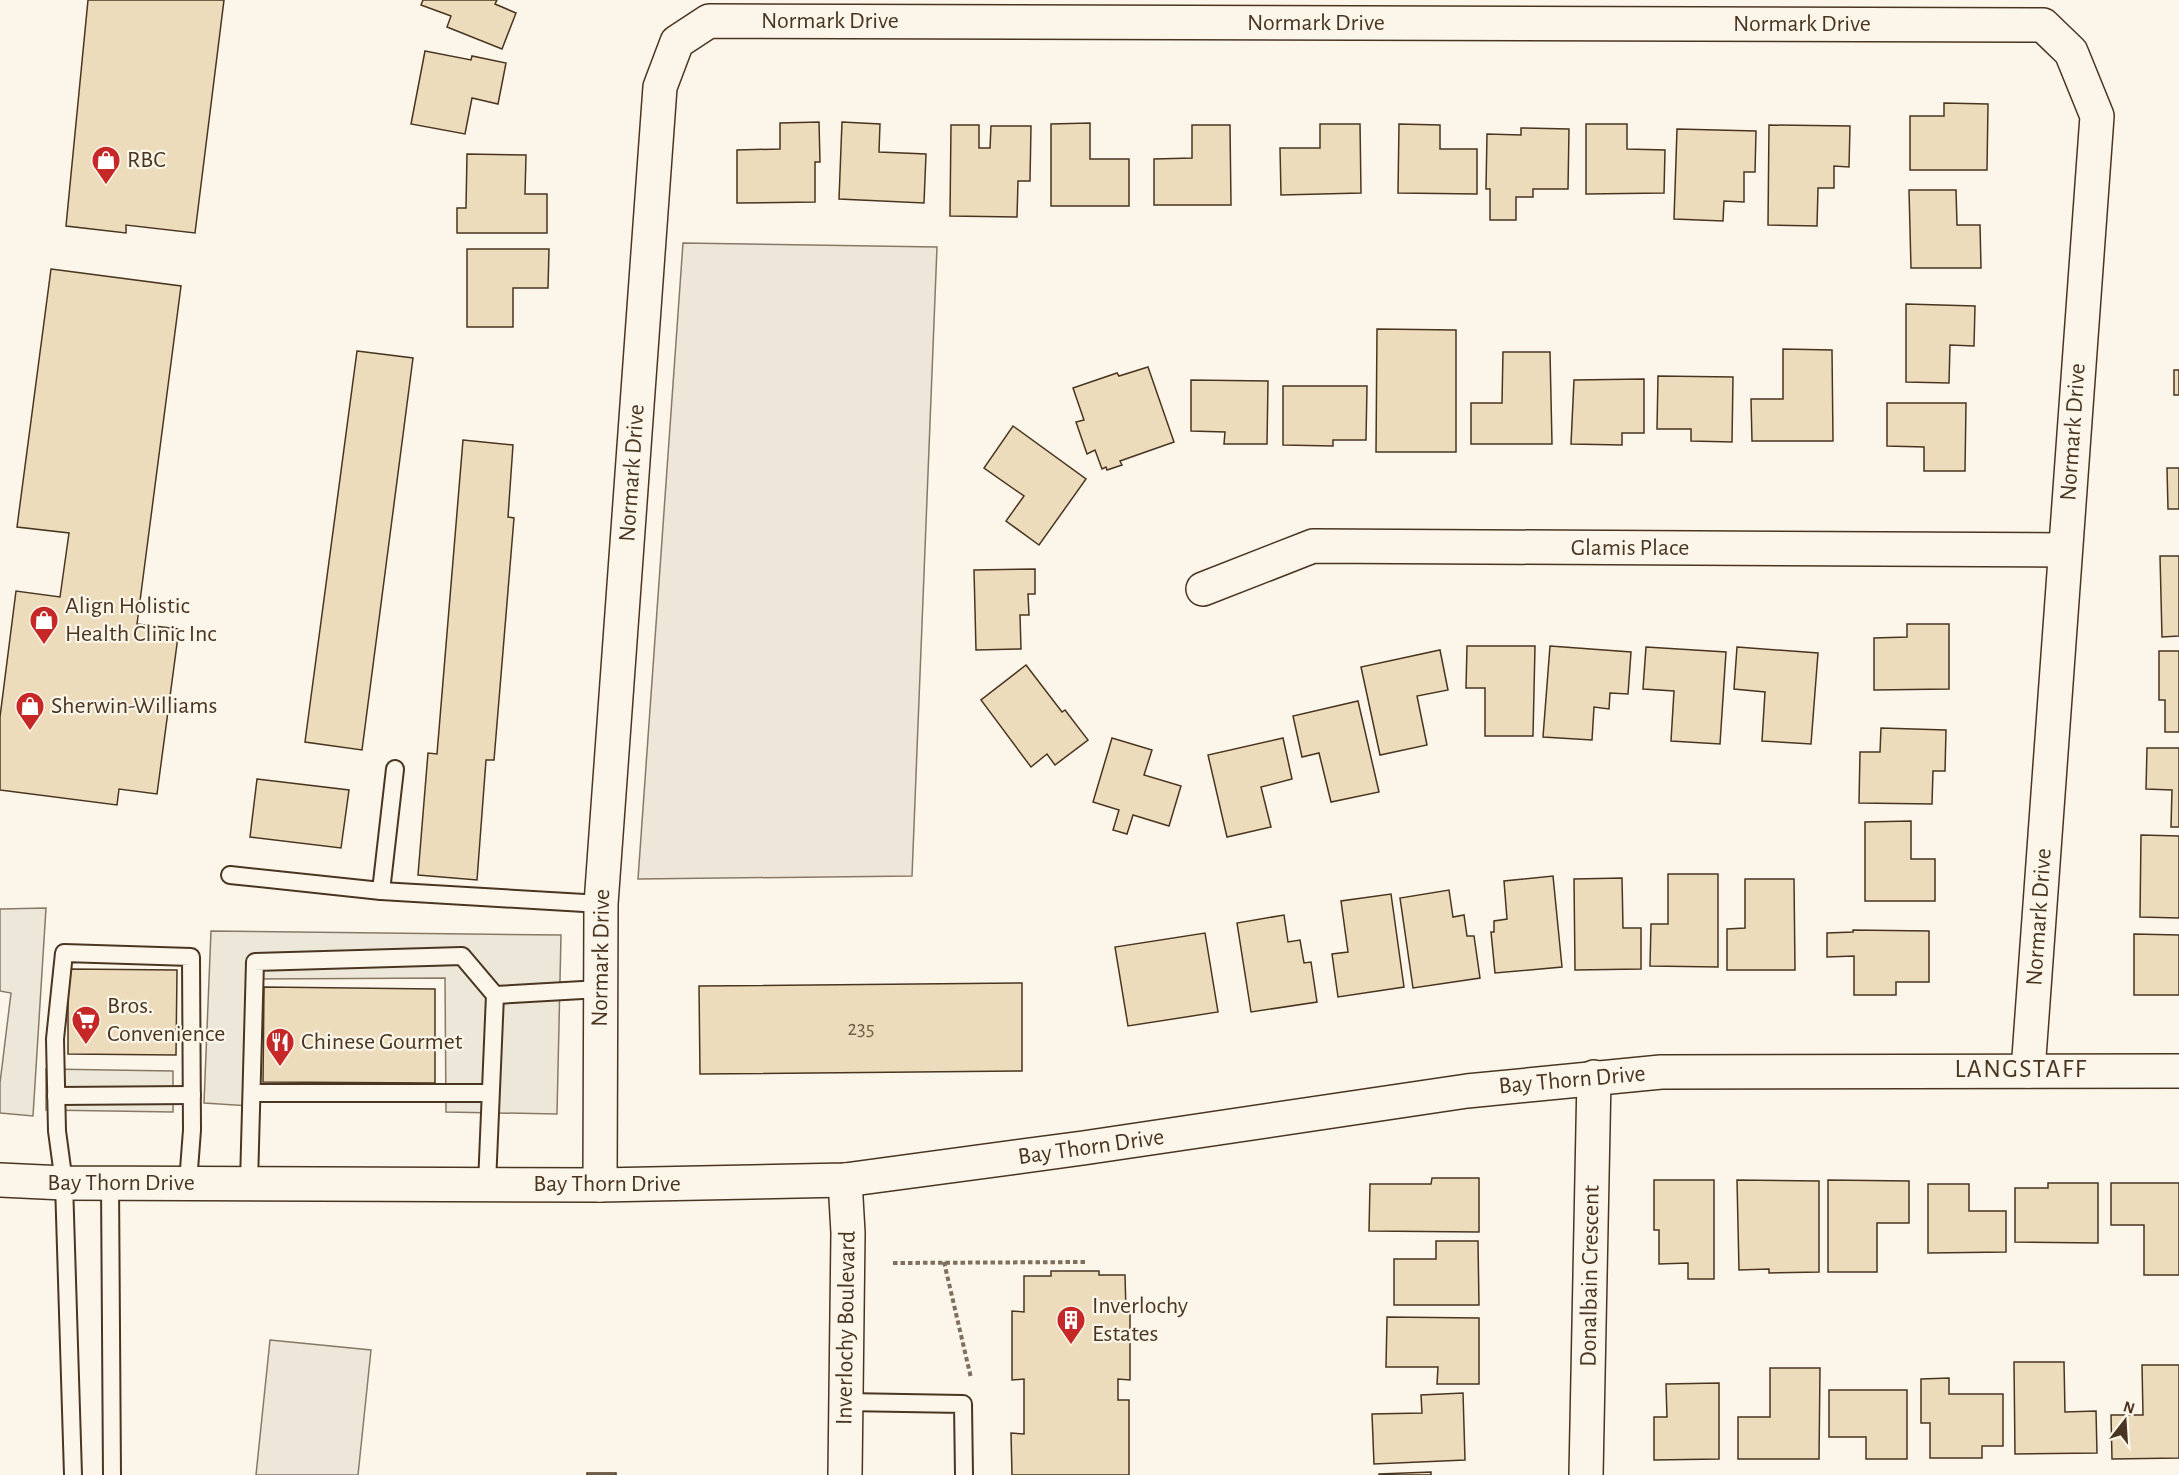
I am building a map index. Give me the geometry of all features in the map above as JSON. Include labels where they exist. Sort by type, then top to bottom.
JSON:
[{"type":"street","name":"Normark Drive","points":[[600,1185],[601,904],[660,87],[677,42],[709,21],[2043,25],[2072,52],[2097,116],[2028,1071]]},
{"type":"street","name":"Glamis Place","points":[[1203,589],[1313,546],[2064,550]]},
{"type":"street","name":"Bay Thorn Drive","points":[[0,1180],[64,1183],[600,1185],[845,1180],[1083,1148],[1467,1090],[1594,1077],[1661,1072],[2179,1071]]},
{"type":"street","name":"Donalbain Crescent","points":[[1586,1475],[1594,1077]]},
{"type":"street","name":"Inverlochy Boulevard","points":[[845,1180],[848,1233],[845,1475]]},
{"type":"lane","points":[[381,891],[395,770]]},
{"type":"lane","points":[[230,875],[381,891],[601,904]]},
{"type":"lane","points":[[73,1475],[64,1183],[57,1131],[55,1039],[64,953],[191,957],[192,1130],[188,1183]]},
{"type":"lane","points":[[249,1183],[255,962],[462,956],[495,995],[487,1184]]},
{"type":"lane","points":[[495,995],[600,989]]},
{"type":"lane","points":[[252,1093],[490,1093]]},
{"type":"lane","points":[[56,1096],[192,1095]]},
{"type":"lane","points":[[110,1183],[112,1475]]},
{"type":"lane","points":[[845,1402],[963,1404],[964,1475]]},
{"type":"path","points":[[944,1262],[973,1388],[963,1404]]},
{"type":"path","points":[[893,1263],[1087,1262]]},
{"type":"shaded area","points":[[683,243],[937,247],[912,876],[638,879]]},
{"type":"shaded area","points":[[46,908],[33,1116],[0,1113],[0,1083],[11,993],[0,991],[0,909]]},
{"type":"shaded area","points":[[211,931],[561,935],[557,1114],[446,1112],[445,978],[252,979],[250,1106],[204,1103]]},
{"type":"shaded area","points":[[46,1069],[173,1071],[173,1112],[46,1110]]},
{"type":"shaded area","points":[[270,1340],[371,1350],[358,1475],[256,1475]]},
{"type":"building","points":[[88,0],[224,0],[195,233],[126,225],[126,233],[66,226]]},
{"type":"building","points":[[423,0],[497,0],[495,4],[516,13],[502,49],[447,27],[451,16],[421,5]]},
{"type":"building","points":[[425,51],[471,60],[472,56],[506,63],[498,104],[472,98],[465,134],[411,124]]},
{"type":"building","points":[[1944,103],[1988,104],[1987,170],[1910,170],[1910,116],[1944,116]]},
{"type":"building","points":[[819,122],[820,162],[815,162],[815,202],[737,203],[737,150],[780,149],[780,123]]},
{"type":"building","points":[[842,122],[880,124],[879,152],[926,154],[924,203],[839,199]]},
{"type":"building","points":[[1090,123],[1090,159],[1129,159],[1129,206],[1051,206],[1051,124]]},
{"type":"building","points":[[1320,124],[1360,124],[1361,193],[1281,195],[1280,148],[1320,148]]},
{"type":"building","points":[[1399,124],[1440,125],[1440,149],[1477,149],[1477,194],[1398,193]]},
{"type":"building","points":[[1586,124],[1627,124],[1627,149],[1665,150],[1664,193],[1586,194]]},
{"type":"building","points":[[951,125],[979,125],[979,148],[990,148],[991,126],[1031,126],[1030,181],[1018,181],[1017,217],[950,216]]},
{"type":"building","points":[[1192,125],[1230,125],[1231,205],[1154,205],[1154,159],[1192,158]]},
{"type":"building","points":[[1769,125],[1850,126],[1849,167],[1834,166],[1834,188],[1818,188],[1817,226],[1768,225]]},
{"type":"building","points":[[1521,128],[1569,129],[1568,189],[1533,189],[1533,197],[1516,197],[1516,220],[1490,220],[1490,189],[1486,189],[1487,134],[1521,135]]},
{"type":"building","points":[[1677,129],[1756,131],[1755,172],[1744,172],[1744,202],[1724,201],[1723,221],[1674,219]]},
{"type":"building","points":[[467,154],[526,155],[525,194],[547,194],[547,233],[457,233],[457,208],[466,208]]},
{"type":"building","points":[[1909,190],[1956,190],[1957,225],[1980,225],[1981,268],[1911,268]]},
{"type":"building","points":[[467,249],[549,249],[548,288],[513,288],[513,327],[467,327]]},
{"type":"building","points":[[51,269],[181,286],[137,624],[179,629],[157,794],[119,789],[117,805],[0,790],[0,717],[16,591],[60,597],[69,533],[17,527]]},
{"type":"building","points":[[1906,304],[1975,306],[1974,346],[1950,345],[1949,383],[1906,382]]},
{"type":"building","points":[[1377,329],[1456,330],[1456,452],[1376,452]]},
{"type":"building","points":[[1783,349],[1832,350],[1833,441],[1752,441],[1751,399],[1783,399]]},
{"type":"building","points":[[357,351],[413,358],[362,750],[305,742]]},
{"type":"building","points":[[1503,352],[1550,352],[1552,444],[1471,444],[1471,403],[1502,403]]},
{"type":"building","points":[[1148,367],[1174,442],[1120,461],[1122,465],[1107,470],[1106,467],[1102,469],[1095,450],[1087,454],[1076,422],[1084,420],[1073,388],[1117,373],[1119,376]]},
{"type":"building","points":[[2174,370],[2179,370],[2179,395],[2174,395]]},
{"type":"building","points":[[1658,376],[1733,377],[1732,442],[1691,441],[1691,429],[1657,429]]},
{"type":"building","points":[[1644,379],[1644,433],[1622,433],[1622,445],[1571,444],[1574,380]]},
{"type":"building","points":[[1191,380],[1268,381],[1267,444],[1224,444],[1225,432],[1191,431]]},
{"type":"building","points":[[1283,386],[1367,386],[1366,440],[1333,440],[1333,446],[1283,445]]},
{"type":"building","points":[[1887,403],[1966,403],[1965,471],[1924,471],[1924,447],[1887,446]]},
{"type":"building","points":[[1013,426],[1086,479],[1039,545],[1006,521],[1024,496],[984,468]]},
{"type":"building","points":[[463,440],[513,445],[508,517],[514,518],[494,760],[486,760],[477,880],[418,875],[428,753],[437,754]]},
{"type":"building","points":[[2167,468],[2179,468],[2179,509],[2168,509]]},
{"type":"building","points":[[2160,556],[2179,556],[2179,636],[2162,637]]},
{"type":"building","points":[[1035,569],[1035,594],[1028,594],[1029,615],[1020,615],[1021,649],[976,650],[974,570]]},
{"type":"building","points":[[1907,624],[1949,624],[1949,689],[1874,690],[1874,638],[1907,637]]},
{"type":"building","points":[[1467,646],[1535,646],[1533,736],[1485,736],[1485,688],[1466,688]]},
{"type":"building","points":[[1550,646],[1631,652],[1628,694],[1610,693],[1609,709],[1594,707],[1592,740],[1543,737]]},
{"type":"building","points":[[1646,647],[1726,652],[1720,744],[1671,741],[1674,691],[1643,689]]},
{"type":"building","points":[[1737,647],[1818,653],[1811,744],[1762,741],[1765,692],[1734,689]]},
{"type":"building","points":[[1440,650],[1448,690],[1417,696],[1427,745],[1380,755],[1361,667]]},
{"type":"building","points":[[2159,651],[2179,651],[2179,732],[2165,732],[2165,700],[2159,700]]},
{"type":"building","points":[[1026,665],[1062,712],[1065,710],[1088,740],[1055,765],[1047,754],[1031,767],[981,700]]},
{"type":"building","points":[[1358,701],[1379,792],[1331,802],[1319,753],[1302,757],[1293,716]]},
{"type":"building","points":[[1881,728],[1946,730],[1945,771],[1933,771],[1932,804],[1859,803],[1860,752],[1880,752]]},
{"type":"building","points":[[1112,738],[1152,750],[1144,775],[1181,786],[1169,826],[1133,815],[1127,834],[1113,830],[1119,810],[1093,802]]},
{"type":"building","points":[[1283,738],[1292,779],[1261,787],[1271,827],[1227,837],[1208,755]]},
{"type":"building","points":[[2147,748],[2179,748],[2179,827],[2171,827],[2172,790],[2146,789]]},
{"type":"building","points":[[257,779],[349,790],[341,848],[250,837]]},
{"type":"building","points":[[1911,821],[1911,859],[1935,859],[1935,901],[1865,901],[1865,822]]},
{"type":"building","points":[[2141,835],[2179,836],[2179,918],[2140,917]]},
{"type":"building","points":[[1668,874],[1718,874],[1718,967],[1650,966],[1651,924],[1668,924]]},
{"type":"building","points":[[1553,876],[1562,967],[1495,973],[1491,932],[1494,932],[1494,921],[1507,919],[1504,881]]},
{"type":"building","points":[[1622,878],[1623,928],[1641,928],[1641,969],[1575,970],[1574,879]]},
{"type":"building","points":[[1745,879],[1794,879],[1795,970],[1727,970],[1727,929],[1745,928]]},
{"type":"building","points":[[1449,890],[1453,917],[1464,915],[1467,936],[1474,936],[1480,978],[1413,988],[1400,898]]},
{"type":"building","points":[[1391,894],[1404,987],[1338,997],[1332,954],[1348,952],[1341,901]]},
{"type":"building","points":[[1284,915],[1288,942],[1300,940],[1304,963],[1311,962],[1317,1002],[1251,1012],[1237,923]]},
{"type":"building","points":[[1853,930],[1929,931],[1929,982],[1896,982],[1896,995],[1854,995],[1854,956],[1827,957],[1827,933],[1853,932]]},
{"type":"building","points":[[1205,933],[1218,1012],[1128,1026],[1115,947]]},
{"type":"building","points":[[2134,934],[2179,935],[2179,995],[2134,995]]},
{"type":"building","points":[[68,969],[177,970],[176,1055],[68,1054]]},
{"type":"building","points":[[1022,983],[1022,1071],[700,1074],[699,986]]},
{"type":"building","points":[[264,987],[435,989],[435,1083],[263,1082]]},
{"type":"building","points":[[1432,1178],[1479,1178],[1479,1232],[1369,1231],[1370,1184],[1431,1184]]},
{"type":"building","points":[[1654,1180],[1714,1180],[1714,1279],[1688,1279],[1688,1263],[1659,1264],[1659,1230],[1654,1230]]},
{"type":"building","points":[[1737,1180],[1819,1181],[1819,1272],[1769,1273],[1769,1269],[1739,1270]]},
{"type":"building","points":[[1828,1180],[1909,1181],[1909,1223],[1877,1223],[1877,1272],[1828,1272]]},
{"type":"building","points":[[2048,1183],[2098,1183],[2098,1243],[2015,1242],[2015,1188],[2048,1188]]},
{"type":"building","points":[[2111,1183],[2179,1183],[2179,1275],[2144,1275],[2144,1225],[2111,1225]]},
{"type":"building","points":[[1928,1184],[1969,1184],[1969,1211],[2006,1211],[2006,1252],[1928,1253]]},
{"type":"building","points":[[1436,1241],[1478,1241],[1479,1305],[1394,1305],[1394,1259],[1436,1259]]},
{"type":"building","name":"Inverlochy Estates","points":[[1051,1271],[1099,1271],[1099,1275],[1125,1275],[1126,1311],[1130,1311],[1130,1380],[1118,1379],[1118,1400],[1129,1400],[1129,1475],[1012,1475],[1011,1433],[1024,1434],[1024,1379],[1012,1380],[1012,1311],[1024,1312],[1024,1276],[1051,1276]]},
{"type":"building","points":[[1387,1317],[1479,1318],[1479,1384],[1437,1384],[1438,1367],[1386,1367]]},
{"type":"building","points":[[2014,1362],[2064,1362],[2065,1412],[2096,1411],[2097,1453],[2015,1454]]},
{"type":"building","points":[[2142,1365],[2179,1365],[2179,1458],[2112,1459],[2111,1415],[2143,1415]]},
{"type":"building","points":[[1770,1368],[1820,1368],[1819,1459],[1738,1459],[1738,1417],[1770,1417]]},
{"type":"building","points":[[1949,1378],[1949,1394],[2003,1394],[2003,1446],[1982,1446],[1982,1458],[1930,1458],[1930,1423],[1921,1423],[1921,1379]]},
{"type":"building","points":[[1719,1383],[1719,1459],[1654,1460],[1654,1417],[1667,1417],[1666,1384]]},
{"type":"building","points":[[1829,1390],[1907,1390],[1907,1459],[1866,1459],[1866,1437],[1829,1437]]},
{"type":"building","points":[[1463,1393],[1465,1460],[1374,1464],[1372,1414],[1422,1413],[1421,1395]]},
{"type":"building","points":[[1431,1472],[1431,1475],[1379,1475],[1379,1474]]},
{"type":"building","points":[[587,1473],[616,1473],[616,1475],[587,1475]]},
{"type":"place","name":"RBC","points":[[106,186]]},
{"type":"place","name":"Align Holistic Health Clinic Inc","points":[[44,646]]},
{"type":"place","name":"Sherwin-Williams","points":[[30,732]]},
{"type":"place","name":"Bros. Convenience","points":[[86,1046]]},
{"type":"place","name":"Chinese Gourmet","points":[[280,1068]]},
{"type":"place","name":"Inverlochy Estates","points":[[1071,1346]]},
{"type":"district","name":"LANGSTAFF","points":[[2021,1069]]}]
